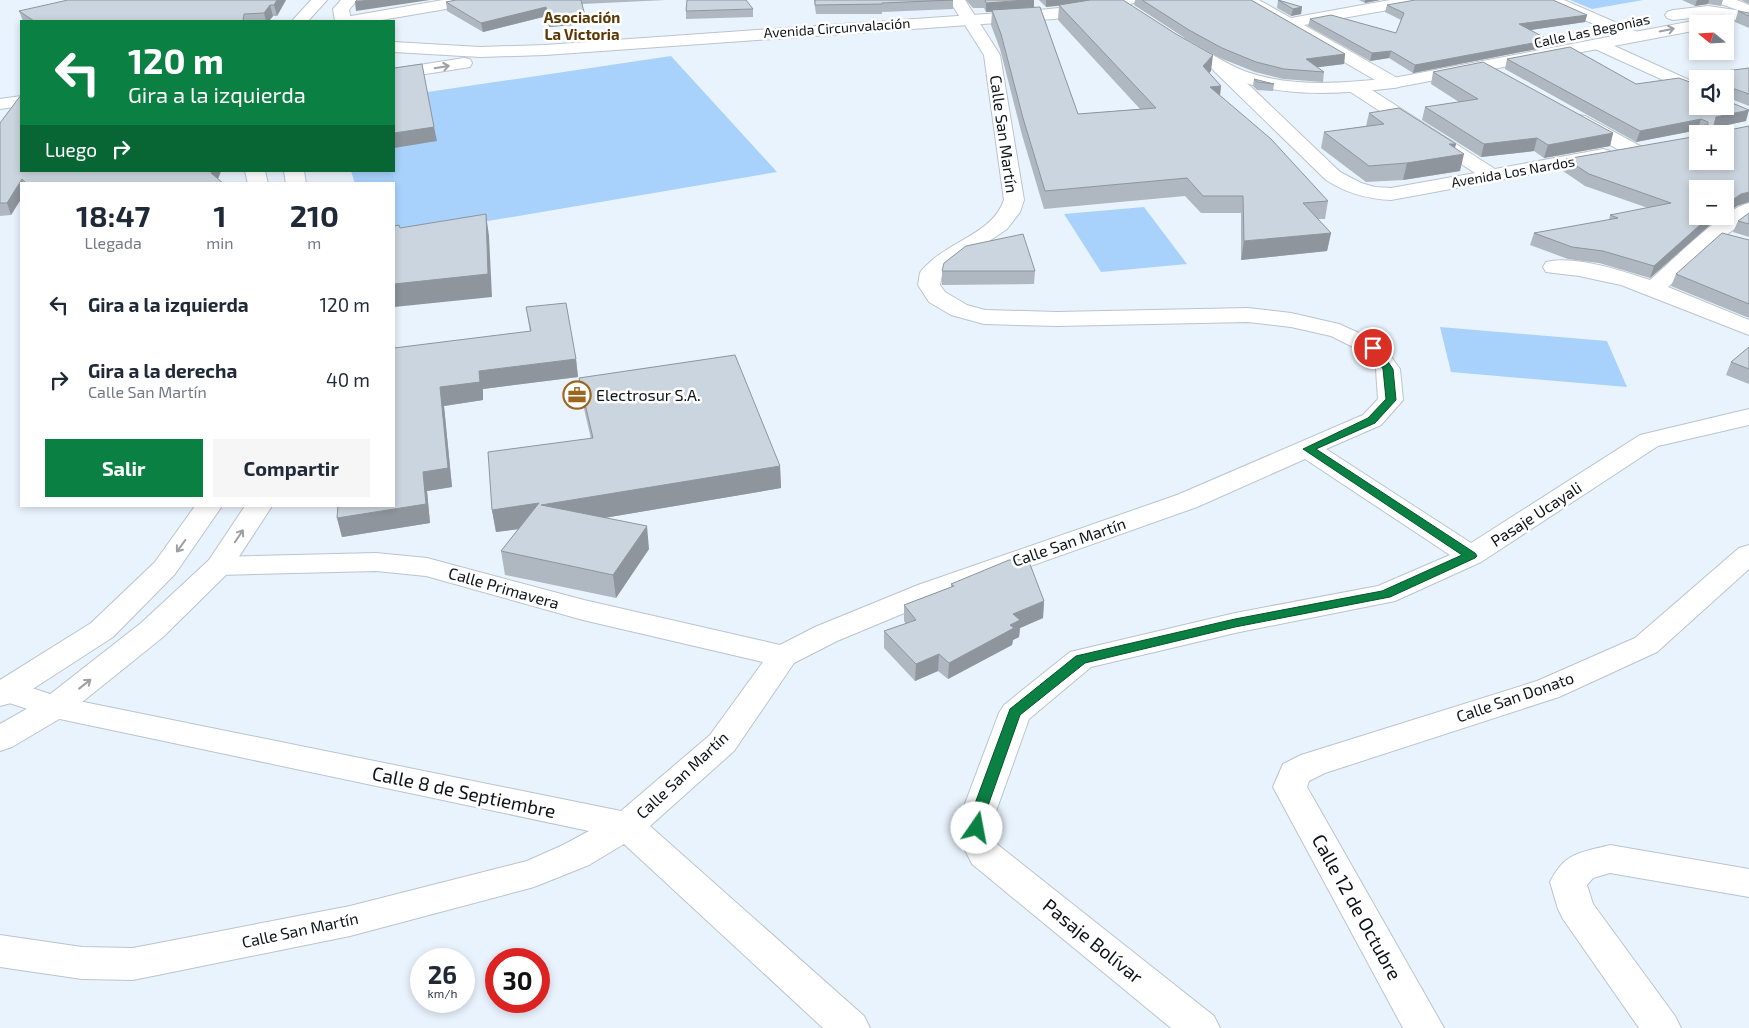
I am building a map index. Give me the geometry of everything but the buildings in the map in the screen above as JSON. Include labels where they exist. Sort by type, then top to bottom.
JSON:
[{"type":"main road","points":[[301,20],[319,0]]},
{"type":"main road","points":[[343,20],[340,9],[349,0]]},
{"type":"main road","points":[[357,20],[469,0]]},
{"type":"main road","points":[[1248,0],[1393,83]]},
{"type":"main road","points":[[1288,23],[1416,0]]},
{"type":"main road","points":[[1551,0],[1634,36]]},
{"type":"main road","name":"Avenida Circunvalación","points":[[395,74],[545,50],[962,9],[1039,16],[1126,4]]},
{"type":"main road","name":"Calle San Martín","points":[[0,951],[82,963],[133,964],[350,921],[534,873],[576,855],[627,826],[722,743],[783,656],[826,634],[928,592],[1187,501],[1372,420],[1391,400],[1388,369],[1373,348],[1339,331],[1291,320],[1248,315],[1057,319],[984,317],[959,310],[937,297],[929,285],[931,273],[943,262],[1000,226],[1010,212],[1014,200],[992,54],[962,9]]},
{"type":"main road","name":"Calle Las Begonias","points":[[1214,63],[1292,75],[1327,76],[1373,71],[1525,45],[1686,12],[1740,10]]},
{"type":"main road","name":"Calle Las Begonias","points":[[1726,15],[1740,10]]},
{"type":"main road","name":"Calle Las Begonias","points":[[1740,10],[1749,27]]},
{"type":"main road","name":"Calle Las Begonias","points":[[1167,34],[1214,63],[1251,78],[1289,86],[1355,87],[1393,83],[1689,27]]},
{"type":"main road","points":[[1599,44],[1689,87]]},
{"type":"main road","name":"Avenida Circunvalación","points":[[395,47],[480,52],[545,50]]},
{"type":"main road","name":"Avenida Los Nardos","points":[[1214,63],[1333,176],[1347,186],[1374,194],[1391,194],[1642,148],[1566,113]]},
{"type":"main road","points":[[1482,66],[1507,80]]},
{"type":"main road","points":[[1355,87],[1493,176]]},
{"type":"main road","points":[[0,104],[20,101]]},
{"type":"main road","points":[[1653,289],[1713,235],[1749,209]]},
{"type":"main road","points":[[1713,235],[1740,243]]},
{"type":"main road","points":[[1554,267],[1588,269],[1653,289],[1749,328]]},
{"type":"main road","name":"Pasaje Ucayali","points":[[985,854],[977,838],[977,817],[1015,713],[1080,659],[1235,623],[1385,594],[1471,556],[1649,440],[1749,417]]},
{"type":"main road","points":[[1308,449],[1471,556]]},
{"type":"main road","points":[[4,693],[102,630],[164,568],[208,507]]},
{"type":"main road","points":[[0,739],[55,707],[152,630],[219,566],[258,507]]},
{"type":"main road","name":"Calle San Donato","points":[[1290,787],[1294,773],[1313,764],[1548,689],[1646,644],[1749,554]]},
{"type":"main road","name":"Calle Primavera","points":[[219,566],[376,562],[427,566],[583,610],[783,656]]},
{"type":"main road","name":"Calle 8 de Septiembre","points":[[4,693],[55,707],[627,826]]},
{"type":"main road","name":"Calle 12 de Octubre","points":[[1290,787],[1424,1028]]},
{"type":"main road","points":[[627,826],[850,1028]]},
{"type":"main road","name":"Pasaje Bolívar","points":[[985,854],[1200,1028]]},
{"type":"main road","points":[[1661,1028],[1576,909],[1568,882],[1581,867],[1610,859],[1749,883]]},
{"type":"shaded area","points":[[1570,0],[1643,0],[1592,9]]},
{"type":"shaded area","points":[[671,56],[777,172],[395,237],[395,182],[354,182],[351,172],[395,172],[395,97]]},
{"type":"shaded area","points":[[1144,207],[1187,264],[1101,272],[1064,214]]},
{"type":"shaded area","points":[[1440,327],[1607,341],[1627,387],[1451,372]]},
{"type":"place","name":"Electrosur S.A.","points":[[577,395]]},
{"type":"district","name":"Asociación La Victoria","points":[[582,26]]},
{"type":"route","points":[[977,828],[977,817],[1015,713],[1080,659],[1235,623],[1385,594],[1471,556],[1308,449],[1372,420],[1391,400],[1388,369],[1373,348]]}]
